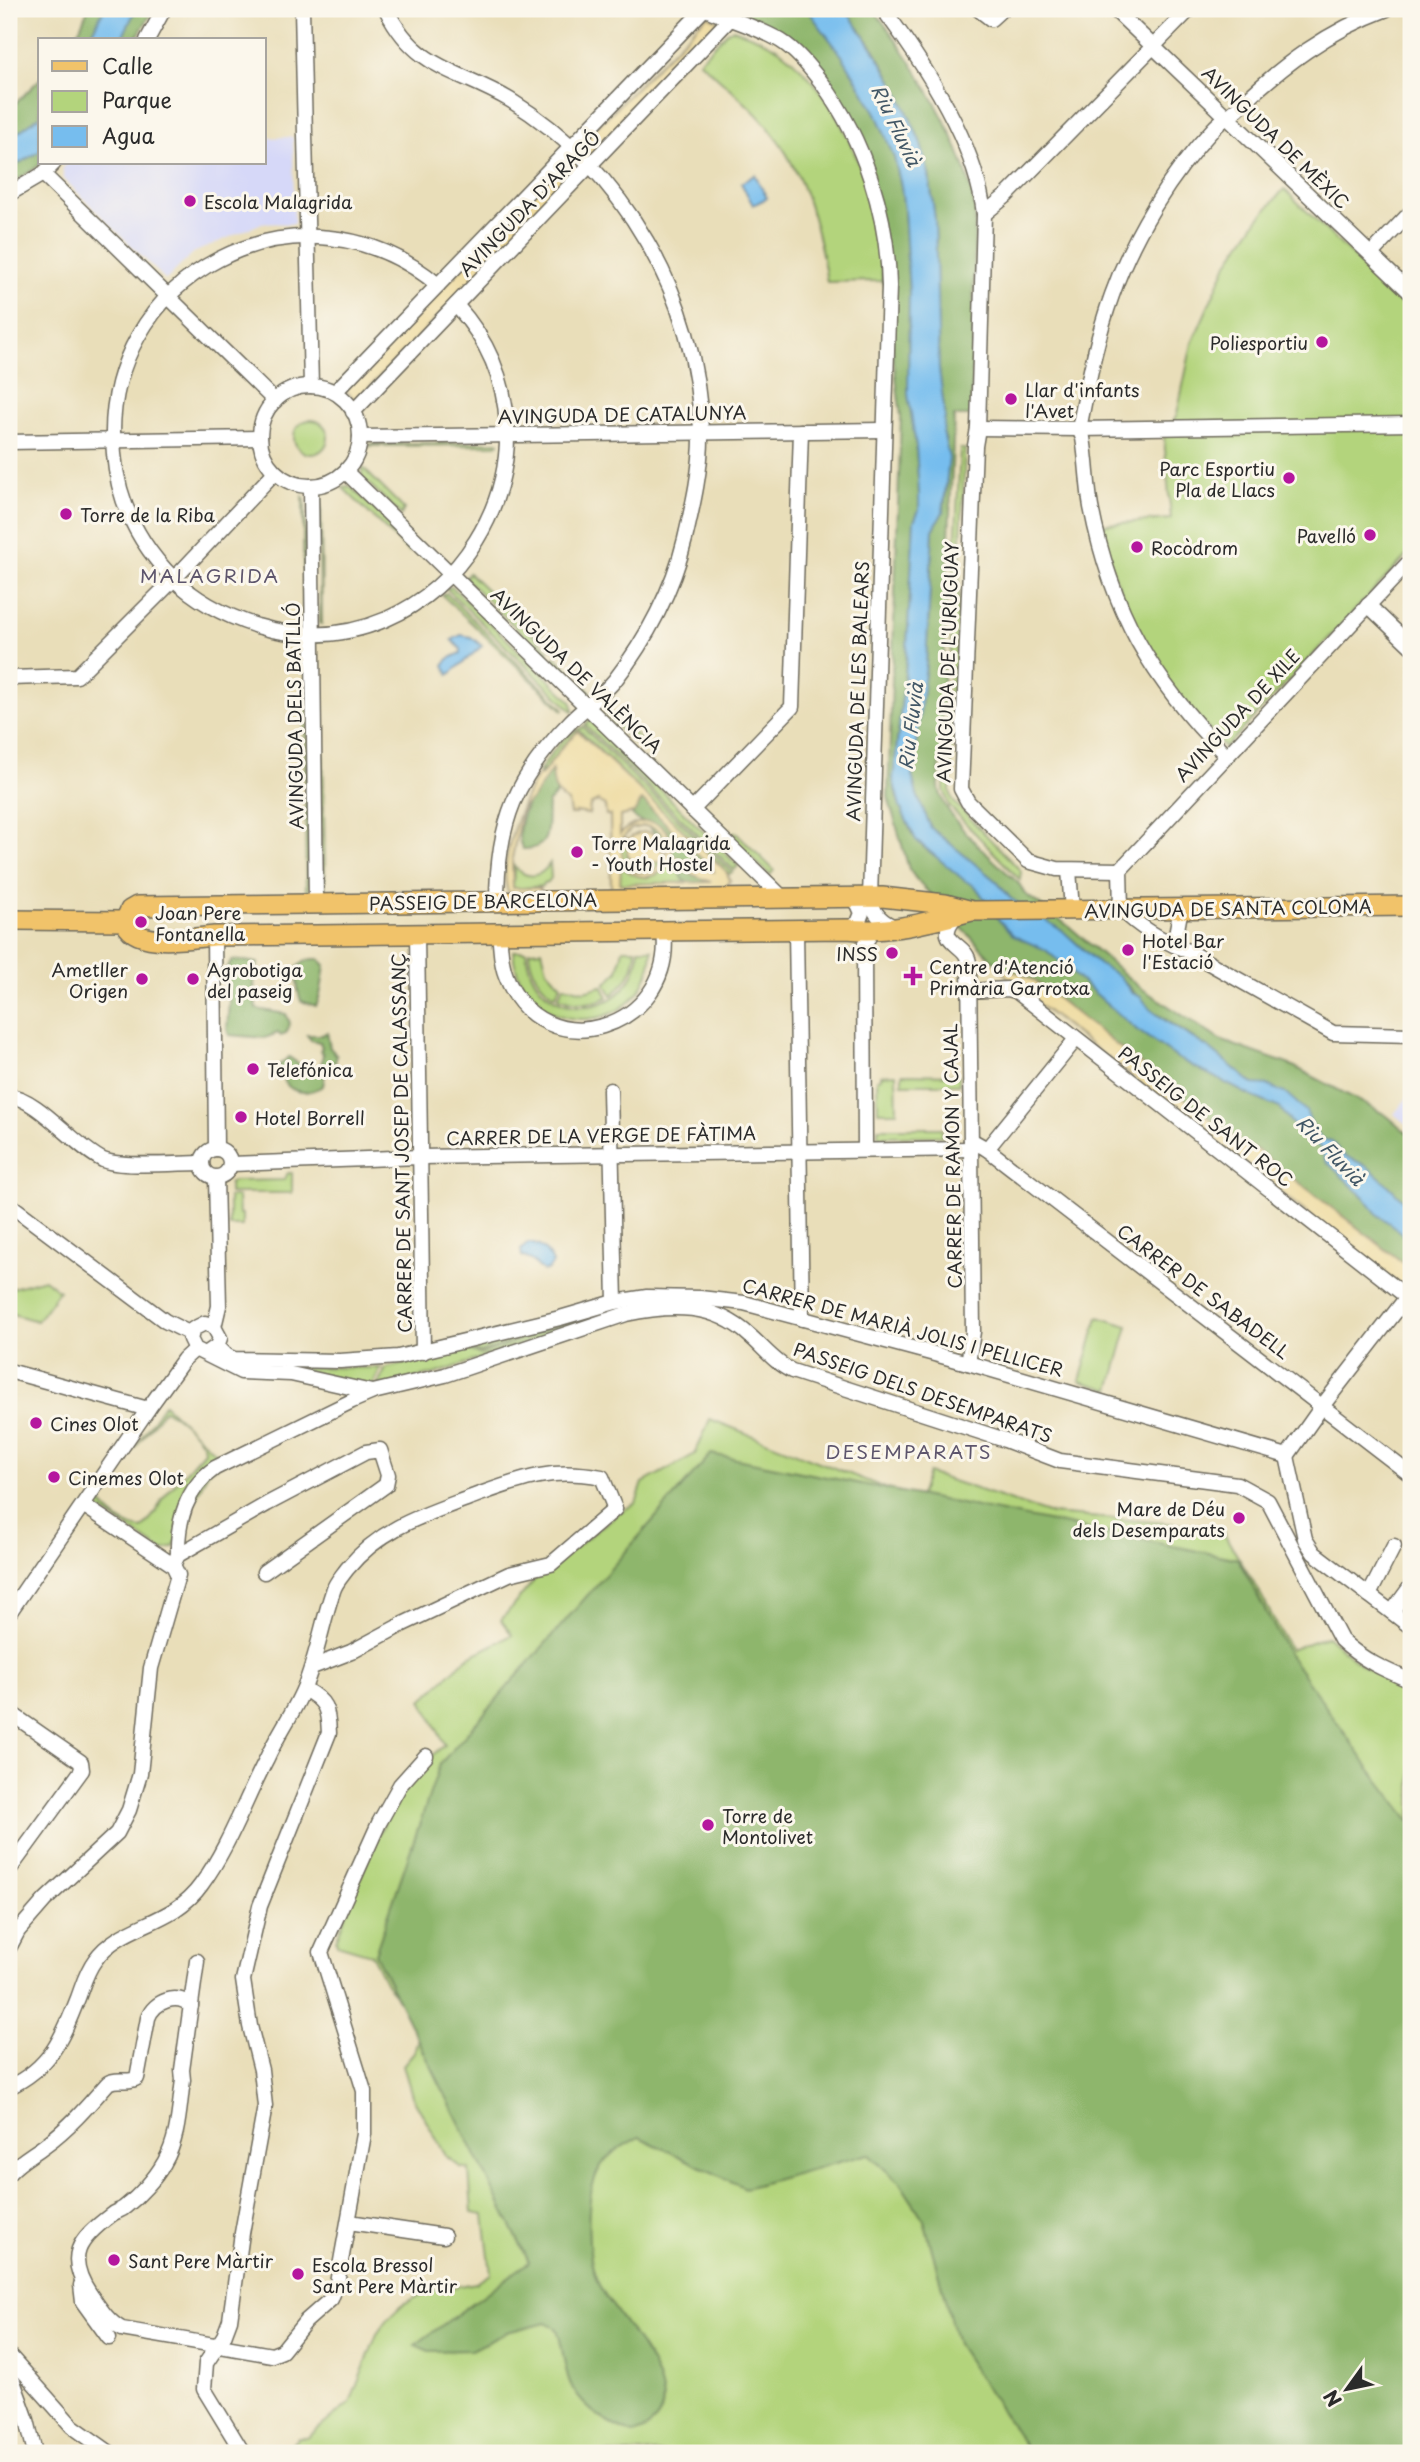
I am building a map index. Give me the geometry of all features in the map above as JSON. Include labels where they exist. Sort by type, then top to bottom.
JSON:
[{"type":"main road","name":"PASSEIG DE BARCELONA","points":[[782,897],[908,898],[951,905],[964,914],[903,930],[875,932],[847,929],[146,939],[132,933],[125,921],[130,910],[137,905],[782,897]]},
{"type":"main road","name":"AVINGUDA DE SANTA COLOMA","points":[[964,914],[1072,909],[1411,906]]},
{"type":"main road","points":[[9,920],[125,921]]},
{"type":"street","points":[[147,38],[164,9]]},
{"type":"street","points":[[302,9],[311,386]]},
{"type":"street","points":[[386,9],[398,30],[426,58],[438,67],[509,100],[572,146],[611,188],[660,264],[674,297],[697,386],[701,433],[690,520],[679,565],[642,640],[615,680],[586,706],[542,754],[518,789],[499,851],[497,901]]},
{"type":"street","name":"AVINGUDA D'ARAGÓ","points":[[335,392],[705,9]]},
{"type":"street","name":"AVINGUDA DE LES BALEARS","points":[[705,9],[782,41],[812,70],[841,110],[859,148],[879,213],[888,261],[884,430],[860,897]]},
{"type":"street","name":"AVINGUDA DE L'URUGUAY","points":[[883,9],[924,69],[954,124],[980,187],[984,214],[978,428],[974,460],[961,789],[968,802],[1024,858],[1040,866],[1069,870],[1120,870]]},
{"type":"street","points":[[978,9],[991,19],[1002,9]]},
{"type":"street","name":"AVINGUDA DE MÈXIC","points":[[1114,9],[1411,293]]},
{"type":"street","points":[[984,214],[1006,196],[1190,9]]},
{"type":"street","points":[[1226,755],[1186,715],[1156,674],[1126,620],[1100,546],[1091,505],[1083,438],[1079,429],[1103,321],[1126,261],[1171,183],[1212,130],[1271,76],[1309,48],[1352,24],[1387,9]]},
{"type":"street","name":"AVINGUDA D'ARAGÓ","points":[[353,412],[730,19]]},
{"type":"street","points":[[9,194],[43,174],[53,164]]},
{"type":"street","points":[[43,174],[275,401]]},
{"type":"street","points":[[1371,254],[1411,212]]},
{"type":"street","points":[[438,285],[418,269],[390,254],[341,239],[308,236],[272,240],[227,254],[191,276],[167,296],[148,319],[123,366],[113,414],[112,439],[116,476],[125,506],[151,553],[174,579],[198,598],[241,621],[277,630],[313,633],[341,631],[394,615],[416,603],[451,574],[482,533],[497,499],[506,463],[508,435],[505,405],[491,355],[477,329],[456,305]]},
{"type":"street","points":[[311,386],[335,392],[353,412],[359,425],[358,451],[346,472],[335,480],[311,486],[286,480],[275,471],[264,454],[260,438],[264,417],[275,401],[287,392],[311,386]]},
{"type":"street","points":[[978,428],[1411,424]]},
{"type":"street","name":"AVINGUDA DE CATALUNYA","points":[[360,436],[884,430]]},
{"type":"street","points":[[692,810],[791,709],[801,431]]},
{"type":"street","points":[[9,442],[260,438]]},
{"type":"street","points":[[9,678],[77,676],[174,579],[275,471]]},
{"type":"street","name":"AVINGUDA DE VALÈNCIA","points":[[346,472],[782,897]]},
{"type":"street","name":"AVINGUDA DELS BATLLÓ","points":[[311,486],[316,903]]},
{"type":"street","name":"AVINGUDA DE XILE","points":[[1120,870],[1411,560]]},
{"type":"street","points":[[1368,605],[1411,646]]},
{"type":"street","points":[[1069,870],[1072,909]]},
{"type":"street","points":[[1120,870],[1121,909],[1139,926],[1333,1033],[1406,1035]]},
{"type":"street","points":[[847,929],[858,923],[862,913],[858,904],[860,897]]},
{"type":"street","points":[[860,897],[888,924],[903,930],[936,932],[951,940]]},
{"type":"street","points":[[1174,945],[1181,908]]},
{"type":"street","points":[[951,940],[947,929],[964,914]]},
{"type":"street","points":[[796,930],[802,1319]]},
{"type":"street","points":[[499,933],[504,972],[510,986],[526,1006],[538,1017],[554,1025],[596,1036],[643,1003],[664,960],[664,932]]},
{"type":"street","points":[[865,1150],[864,949],[865,943],[875,932]]},
{"type":"street","name":"CARRER DE SANT JOSEP DE CALASSANÇ","points":[[417,934],[423,1352]]},
{"type":"street","points":[[214,936],[216,1149]]},
{"type":"street","name":"CARRER DE RAMON Y CAJAL","points":[[951,940],[969,958],[974,1332],[968,1363]]},
{"type":"street","name":"PASSEIG DE SANT ROC","points":[[969,991],[1016,991],[1409,1298]]},
{"type":"street","points":[[987,1149],[1076,1039]]},
{"type":"street","points":[[610,1090],[615,1302]]},
{"type":"street","points":[[9,1096],[20,1097],[29,1102],[92,1153],[108,1162],[202,1163]]},
{"type":"street","name":"CARRER DE LA VERGE DE FÀTIMA","points":[[230,1164],[420,1157],[865,1150],[972,1145]]},
{"type":"street","name":"CARRER DE SABADELL","points":[[972,1145],[987,1149],[1411,1475]]},
{"type":"street","points":[[216,1149],[227,1154],[230,1164],[228,1171],[216,1178],[205,1173],[202,1163],[205,1154],[216,1149]]},
{"type":"street","points":[[214,1327],[219,1306],[216,1178]]},
{"type":"street","points":[[9,1204],[165,1321],[191,1334]]},
{"type":"street","name":"CARRER DE MARIÀ JOLIS I PELLICER","points":[[206,1349],[234,1359],[387,1359],[560,1318],[615,1302],[647,1297],[700,1298],[744,1303],[968,1363],[1287,1456]]},
{"type":"street","points":[[1409,1298],[1323,1405],[1287,1456],[1305,1539],[1314,1553],[1411,1627]]},
{"type":"street","name":"PASSEIG DELS DESEMPARATS","points":[[9,1948],[18,1931],[38,1906],[117,1833],[129,1810],[140,1774],[150,1668],[178,1576],[176,1560],[184,1508],[201,1478],[215,1468],[373,1392],[433,1379],[600,1322],[641,1311],[678,1308],[712,1312],[738,1325],[787,1369],[1005,1440],[1060,1461],[1237,1484],[1268,1501],[1341,1640],[1355,1653],[1375,1665],[1411,1681]]},
{"type":"street","points":[[9,1613],[184,1359],[206,1349],[219,1335],[214,1327],[202,1324],[193,1329],[191,1342],[206,1349],[241,1371],[291,1374],[373,1392]]},
{"type":"street","points":[[9,1371],[148,1409]]},
{"type":"street","points":[[83,1505],[176,1560],[267,1504],[366,1452],[380,1450],[388,1475],[386,1485],[264,1572]]},
{"type":"street","points":[[9,2087],[34,2074],[50,2055],[66,2028],[86,1973],[104,1948],[118,1938],[173,1912],[201,1886],[304,1689],[334,1587],[362,1553],[401,1524],[500,1487],[548,1473],[602,1477],[615,1509],[551,1564],[509,1574],[351,1652],[312,1667]]},
{"type":"street","points":[[1369,1595],[1394,1546]]},
{"type":"street","points":[[1392,1612],[1411,1586]]},
{"type":"street","points":[[243,2453],[204,2389],[206,2363],[225,2336],[230,2320],[242,2233],[265,2106],[261,2070],[250,2026],[243,1980],[260,1906],[329,1733],[328,1717],[320,1698],[304,1689]]},
{"type":"street","points":[[9,1712],[82,1762],[82,1770],[9,1870]]},
{"type":"street","points":[[80,2278],[105,2315],[118,2327],[138,2333],[272,2355],[282,2351],[306,2320],[331,2299],[337,2283],[364,2134],[364,2091],[321,1952],[384,1813],[400,1785],[426,1756]]},
{"type":"street","points":[[109,2338],[83,2302],[76,2261],[79,2245],[113,2213],[124,2208],[151,2180],[164,2165],[172,2147],[197,1961]]},
{"type":"street","points":[[9,2173],[81,2114],[108,2083],[113,2080],[137,2078],[148,2018],[152,2010],[173,1998],[183,1999],[191,2006]]},
{"type":"street","points":[[349,2222],[444,2236]]},
{"type":"street","points":[[9,2354],[72,2426],[110,2453]]},
{"type":"street","points":[[9,2370],[27,2420],[35,2453]]},
{"type":"shaded area","name":"Escola Malagrida","points":[[293,137],[294,224],[262,223],[193,253],[166,280],[63,178],[63,167],[66,164],[266,164],[266,138]]},
{"type":"shaded area","points":[[1411,1093],[1411,1128],[1394,1114]]},
{"type":"green space","points":[[88,9],[104,9],[89,38],[72,38]]},
{"type":"green space","points":[[136,9],[154,9],[136,38],[122,38]]},
{"type":"green space","points":[[727,9],[807,9],[843,57],[876,113],[894,157],[901,186],[909,293],[908,394],[916,446],[919,510],[914,522],[906,664],[893,779],[897,798],[912,834],[922,846],[976,887],[1014,936],[1046,950],[1137,1030],[1179,1059],[1280,1108],[1298,1131],[1321,1148],[1326,1161],[1364,1197],[1378,1215],[1401,1231],[1411,1248],[1411,1269],[1257,1150],[1240,1142],[1035,981],[999,967],[909,869],[888,797],[901,416],[866,150],[847,107],[827,79],[778,32]]},
{"type":"green space","points":[[845,9],[873,9],[905,53],[951,133],[971,188],[975,213],[971,416],[954,416],[939,786],[942,798],[959,825],[1020,885],[1024,893],[1071,928],[1138,986],[1220,1040],[1293,1066],[1386,1115],[1411,1136],[1411,1209],[1373,1171],[1344,1155],[1332,1141],[1324,1140],[1316,1134],[1310,1123],[1272,1088],[1253,1084],[1210,1049],[1150,1009],[1123,981],[1100,965],[1073,940],[1010,898],[997,882],[931,828],[912,776],[926,665],[933,530],[943,512],[947,487],[946,442],[943,432],[945,416],[939,369],[935,219],[929,174],[920,141],[898,91],[875,50]]},
{"type":"green space","points":[[733,29],[781,51],[804,71],[841,124],[867,187],[875,219],[882,281],[827,282],[813,217],[788,156],[762,120],[699,61]]},
{"type":"green space","points":[[38,81],[38,117],[9,139],[9,110]]},
{"type":"green space","points":[[38,152],[38,164],[41,164],[9,185],[9,169]]},
{"type":"green space","name":"Parc Esportiu Pla de Llacs","points":[[1284,189],[1411,313],[1411,551],[1225,748],[1149,663],[1095,525],[1171,519],[1164,437],[1177,414],[1192,343],[1227,264],[1258,219]]},
{"type":"green space","points":[[311,420],[323,425],[328,437],[323,449],[311,454],[299,449],[294,437],[299,425]]},
{"type":"green space","points":[[499,443],[496,445],[369,446],[371,444]]},
{"type":"green space","points":[[960,449],[965,449],[952,741],[946,741]]},
{"type":"green space","points":[[362,467],[404,509],[401,515],[362,477]]},
{"type":"green space","points":[[348,486],[413,547],[409,552],[342,487]]},
{"type":"green space","points":[[303,497],[306,620],[303,626]]},
{"type":"green space","points":[[319,497],[321,499],[322,624],[320,624]]},
{"type":"green space","points":[[469,573],[549,650],[544,655],[465,578]]},
{"type":"green space","points":[[452,587],[570,700],[573,712],[446,588]]},
{"type":"green space","points":[[446,593],[564,709],[442,595]]},
{"type":"green space","points":[[556,657],[590,694],[583,693],[550,661]]},
{"type":"green space","points":[[307,690],[309,895],[306,896],[304,692]]},
{"type":"green space","points":[[604,714],[614,714],[647,746],[642,751]]},
{"type":"green space","points":[[590,720],[738,866],[734,870],[585,725]]},
{"type":"green space","points":[[583,727],[732,872],[729,874],[689,837],[580,731],[562,747],[540,776],[538,774],[557,746]]},
{"type":"green space","points":[[320,733],[323,733],[325,896],[322,896]]},
{"type":"green space","points":[[946,745],[952,746],[950,791],[953,801],[1021,871],[1020,880],[949,806],[944,789]]},
{"type":"green space","points":[[550,769],[557,793],[548,803],[544,840],[533,848],[523,849],[519,833],[523,814],[542,771]]},
{"type":"green space","points":[[641,796],[651,810],[666,819],[715,869],[704,881],[696,885],[684,880],[667,846],[646,824],[631,814]]},
{"type":"green space","points":[[735,832],[774,870],[770,875],[730,837]]},
{"type":"green space","points":[[621,845],[627,846],[627,855],[631,862],[664,863],[650,872],[635,870],[624,861]]},
{"type":"green space","points":[[550,863],[551,878],[548,882],[542,886],[513,889],[514,866],[523,874],[533,875],[542,872]]},
{"type":"green space","points":[[668,865],[713,883],[620,885],[620,866],[634,874],[649,876]]},
{"type":"green space","points":[[623,949],[636,949],[634,963],[626,980],[612,995],[605,984],[618,971]]},
{"type":"green space","points":[[639,949],[652,949],[645,979],[630,1001],[609,1014],[584,1019],[560,1015],[538,1002],[521,981],[513,951],[526,951],[532,976],[546,993],[563,1003],[583,1006],[603,1002],[620,992],[633,974]]},
{"type":"green space","points":[[542,950],[547,970],[561,985],[555,996],[540,982],[531,964],[529,951]]},
{"type":"green space","points":[[311,959],[319,959],[325,965],[316,1006],[301,1001],[298,991],[296,969]]},
{"type":"green space","points":[[232,961],[258,963],[254,983],[256,1009],[286,1014],[290,1023],[287,1032],[281,1036],[278,1033],[265,1038],[229,1035],[227,968]]},
{"type":"green space","points":[[564,986],[584,991],[602,986],[608,997],[590,1003],[577,1003],[558,997]]},
{"type":"green space","points":[[327,1032],[330,1048],[337,1055],[335,1063],[328,1063],[323,1086],[307,1092],[293,1090],[284,1081],[279,1065],[289,1057],[303,1067],[314,1067],[316,1070],[321,1067],[323,1054],[320,1042],[311,1040],[307,1035],[322,1035]]},
{"type":"green space","points":[[896,1074],[897,1112],[878,1112],[877,1079],[881,1078],[881,1075]]},
{"type":"green space","points":[[902,1074],[959,1075],[959,1084],[902,1084]]},
{"type":"green space","points":[[878,1128],[942,1128],[942,1136],[878,1136]]},
{"type":"green space","points":[[288,1173],[292,1173],[292,1193],[229,1193],[229,1184],[234,1181],[284,1180]]},
{"type":"green space","points":[[229,1197],[238,1197],[242,1226],[229,1226]]},
{"type":"green space","points":[[44,1279],[59,1291],[37,1321],[9,1313],[9,1289]]},
{"type":"green space","points":[[649,1300],[438,1373],[377,1387],[386,1368],[467,1349],[480,1355],[585,1317]]},
{"type":"green space","points":[[1098,1317],[1128,1326],[1110,1390],[1080,1381]]},
{"type":"green space","points":[[559,1324],[480,1353],[470,1348]]},
{"type":"green space","points":[[290,1367],[381,1368],[372,1387]]},
{"type":"green space","points":[[164,1404],[186,1425],[164,1410],[133,1450]]},
{"type":"green space","points":[[710,1419],[918,1501],[928,1473],[1051,1514],[1217,1527],[1259,1591],[1290,1650],[1327,1636],[1376,1674],[1411,1686],[1411,2453],[287,2453],[287,2448],[298,2438],[307,2438],[350,2403],[377,2334],[402,2305],[426,2292],[476,2283],[491,2274],[484,2215],[472,2213],[469,2169],[460,2167],[446,2156],[412,2096],[403,2065],[414,2052],[418,2039],[398,1997],[386,1984],[371,1954],[337,1944],[336,1940],[378,1834],[392,1808],[407,1784],[445,1745],[422,1700],[467,1658],[512,1635],[501,1620],[536,1578],[620,1512],[636,1503],[643,1483],[695,1454]]},
{"type":"green space","points":[[191,1429],[225,1462],[208,1471],[174,1547],[162,1551],[98,1508],[97,1502],[119,1470],[104,1495],[102,1504],[120,1520],[142,1529],[156,1512],[162,1499],[204,1451],[200,1440]]},
{"type":"green space","points":[[711,1454],[1238,1559],[1288,1653],[1411,1822],[1411,2453],[1029,2453],[957,2344],[924,2220],[900,2183],[868,2154],[745,2188],[639,2137],[618,2149],[605,2161],[595,2177],[589,2208],[589,2242],[594,2273],[608,2300],[651,2363],[660,2385],[663,2405],[655,2422],[634,2434],[602,2418],[576,2394],[567,2373],[557,2329],[546,2322],[507,2332],[472,2350],[429,2351],[415,2345],[529,2262],[375,1954],[440,1764]]},
{"type":"sand","points":[[708,15],[720,22],[593,158],[579,145]]},
{"type":"sand","points":[[572,152],[586,165],[356,401],[345,390]]},
{"type":"sand","points":[[578,731],[726,871],[730,880],[728,885],[722,890],[601,893],[611,890],[610,815],[606,815],[605,806],[598,801],[590,805],[589,814],[570,814],[568,802],[555,788],[552,769],[533,798],[524,806],[512,858],[513,888],[540,888],[540,893],[508,892],[505,879],[508,848],[519,815],[538,774],[541,776],[562,747]],"holes":[[[642,800],[715,872],[672,855],[672,843],[668,834],[663,827],[655,823],[638,823],[620,834],[620,816],[634,813]],[[644,826],[659,831],[664,838],[667,853],[662,852],[658,839],[650,833],[639,833],[628,840],[623,838],[631,829]],[[621,845],[627,846],[628,855],[636,864],[649,867],[658,861],[663,863],[651,872],[636,872],[623,859]],[[668,865],[711,882],[620,884],[621,866],[633,874],[645,877]]]},
{"type":"sand","points":[[999,967],[1035,981],[1240,1142],[1257,1150],[1411,1269],[1411,1294],[1015,986]]},
{"type":"water","points":[[104,9],[136,9],[122,38],[89,38]]},
{"type":"water","name":"Riu Fluvià","points":[[807,9],[845,9],[898,91],[920,141],[929,175],[935,219],[939,369],[945,416],[943,432],[949,458],[943,512],[933,530],[926,664],[912,776],[931,828],[997,882],[1010,898],[1064,932],[1100,965],[1119,976],[1132,993],[1141,997],[1150,1009],[1170,1024],[1210,1049],[1253,1084],[1267,1085],[1287,1094],[1306,1111],[1316,1134],[1324,1140],[1332,1141],[1344,1155],[1373,1171],[1411,1209],[1411,1248],[1400,1231],[1378,1215],[1364,1197],[1326,1161],[1321,1148],[1298,1131],[1280,1108],[1179,1059],[1137,1030],[1046,950],[1014,936],[976,887],[916,840],[900,807],[893,779],[906,664],[914,521],[919,510],[916,446],[908,394],[909,293],[901,186],[894,157],[876,113],[843,57]]},
{"type":"water","points":[[38,117],[38,152],[9,169],[9,139]]},
{"type":"water","points":[[755,175],[767,198],[753,205],[741,183]]},
{"type":"water","points":[[461,635],[471,637],[482,646],[449,675],[444,665],[448,659],[461,653],[461,649],[452,640]]},
{"type":"water","points":[[528,1243],[540,1247],[549,1255],[553,1263],[548,1270],[543,1271],[522,1256],[521,1250]]},
{"type":"place","name":"Escola Malagrida","points":[[190,201]]},
{"type":"place","name":"Poliesportiu","points":[[1322,342]]},
{"type":"place","name":"Llar d'infants l'Avet","points":[[1011,399]]},
{"type":"place","name":"Parc Esportiu Pla de Llacs","points":[[1289,478]]},
{"type":"place","name":"Torre de la Riba","points":[[66,514]]},
{"type":"place","name":"Pavelló","points":[[1370,535]]},
{"type":"place","name":"Rocòdrom","points":[[1137,547]]},
{"type":"place","name":"Torre Malagrida - Youth Hostel","points":[[577,852]]},
{"type":"place","name":"Joan Pere Fontanella","points":[[141,922]]},
{"type":"place","name":"Hotel Bar l'Estació","points":[[1128,950]]},
{"type":"place","name":"INSS","points":[[892,953]]},
{"type":"place","name":"Centre d'Atenció Primària Garrotxa","points":[[913,976]]},
{"type":"place","name":"Ametller Origen","points":[[142,979]]},
{"type":"place","name":"Agrobotiga del paseig","points":[[193,979]]},
{"type":"place","name":"Telefónica","points":[[253,1069]]},
{"type":"place","name":"Hotel Borrell","points":[[241,1117]]},
{"type":"place","name":"Cines Olot","points":[[36,1423]]},
{"type":"place","name":"Cinemes Olot","points":[[54,1477]]},
{"type":"place","name":"Mare de Déu dels Desemparats","points":[[1239,1518]]},
{"type":"place","name":"Torre de Montolivet","points":[[708,1825]]},
{"type":"place","name":"Sant Pere Màrtir","points":[[114,2260]]},
{"type":"place","name":"Escola Bressol Sant Pere Màrtir","points":[[298,2274]]},
{"type":"district","name":"MALAGRIDA","points":[[210,575]]},
{"type":"district","name":"DESEMPARATS","points":[[909,1451]]}]
